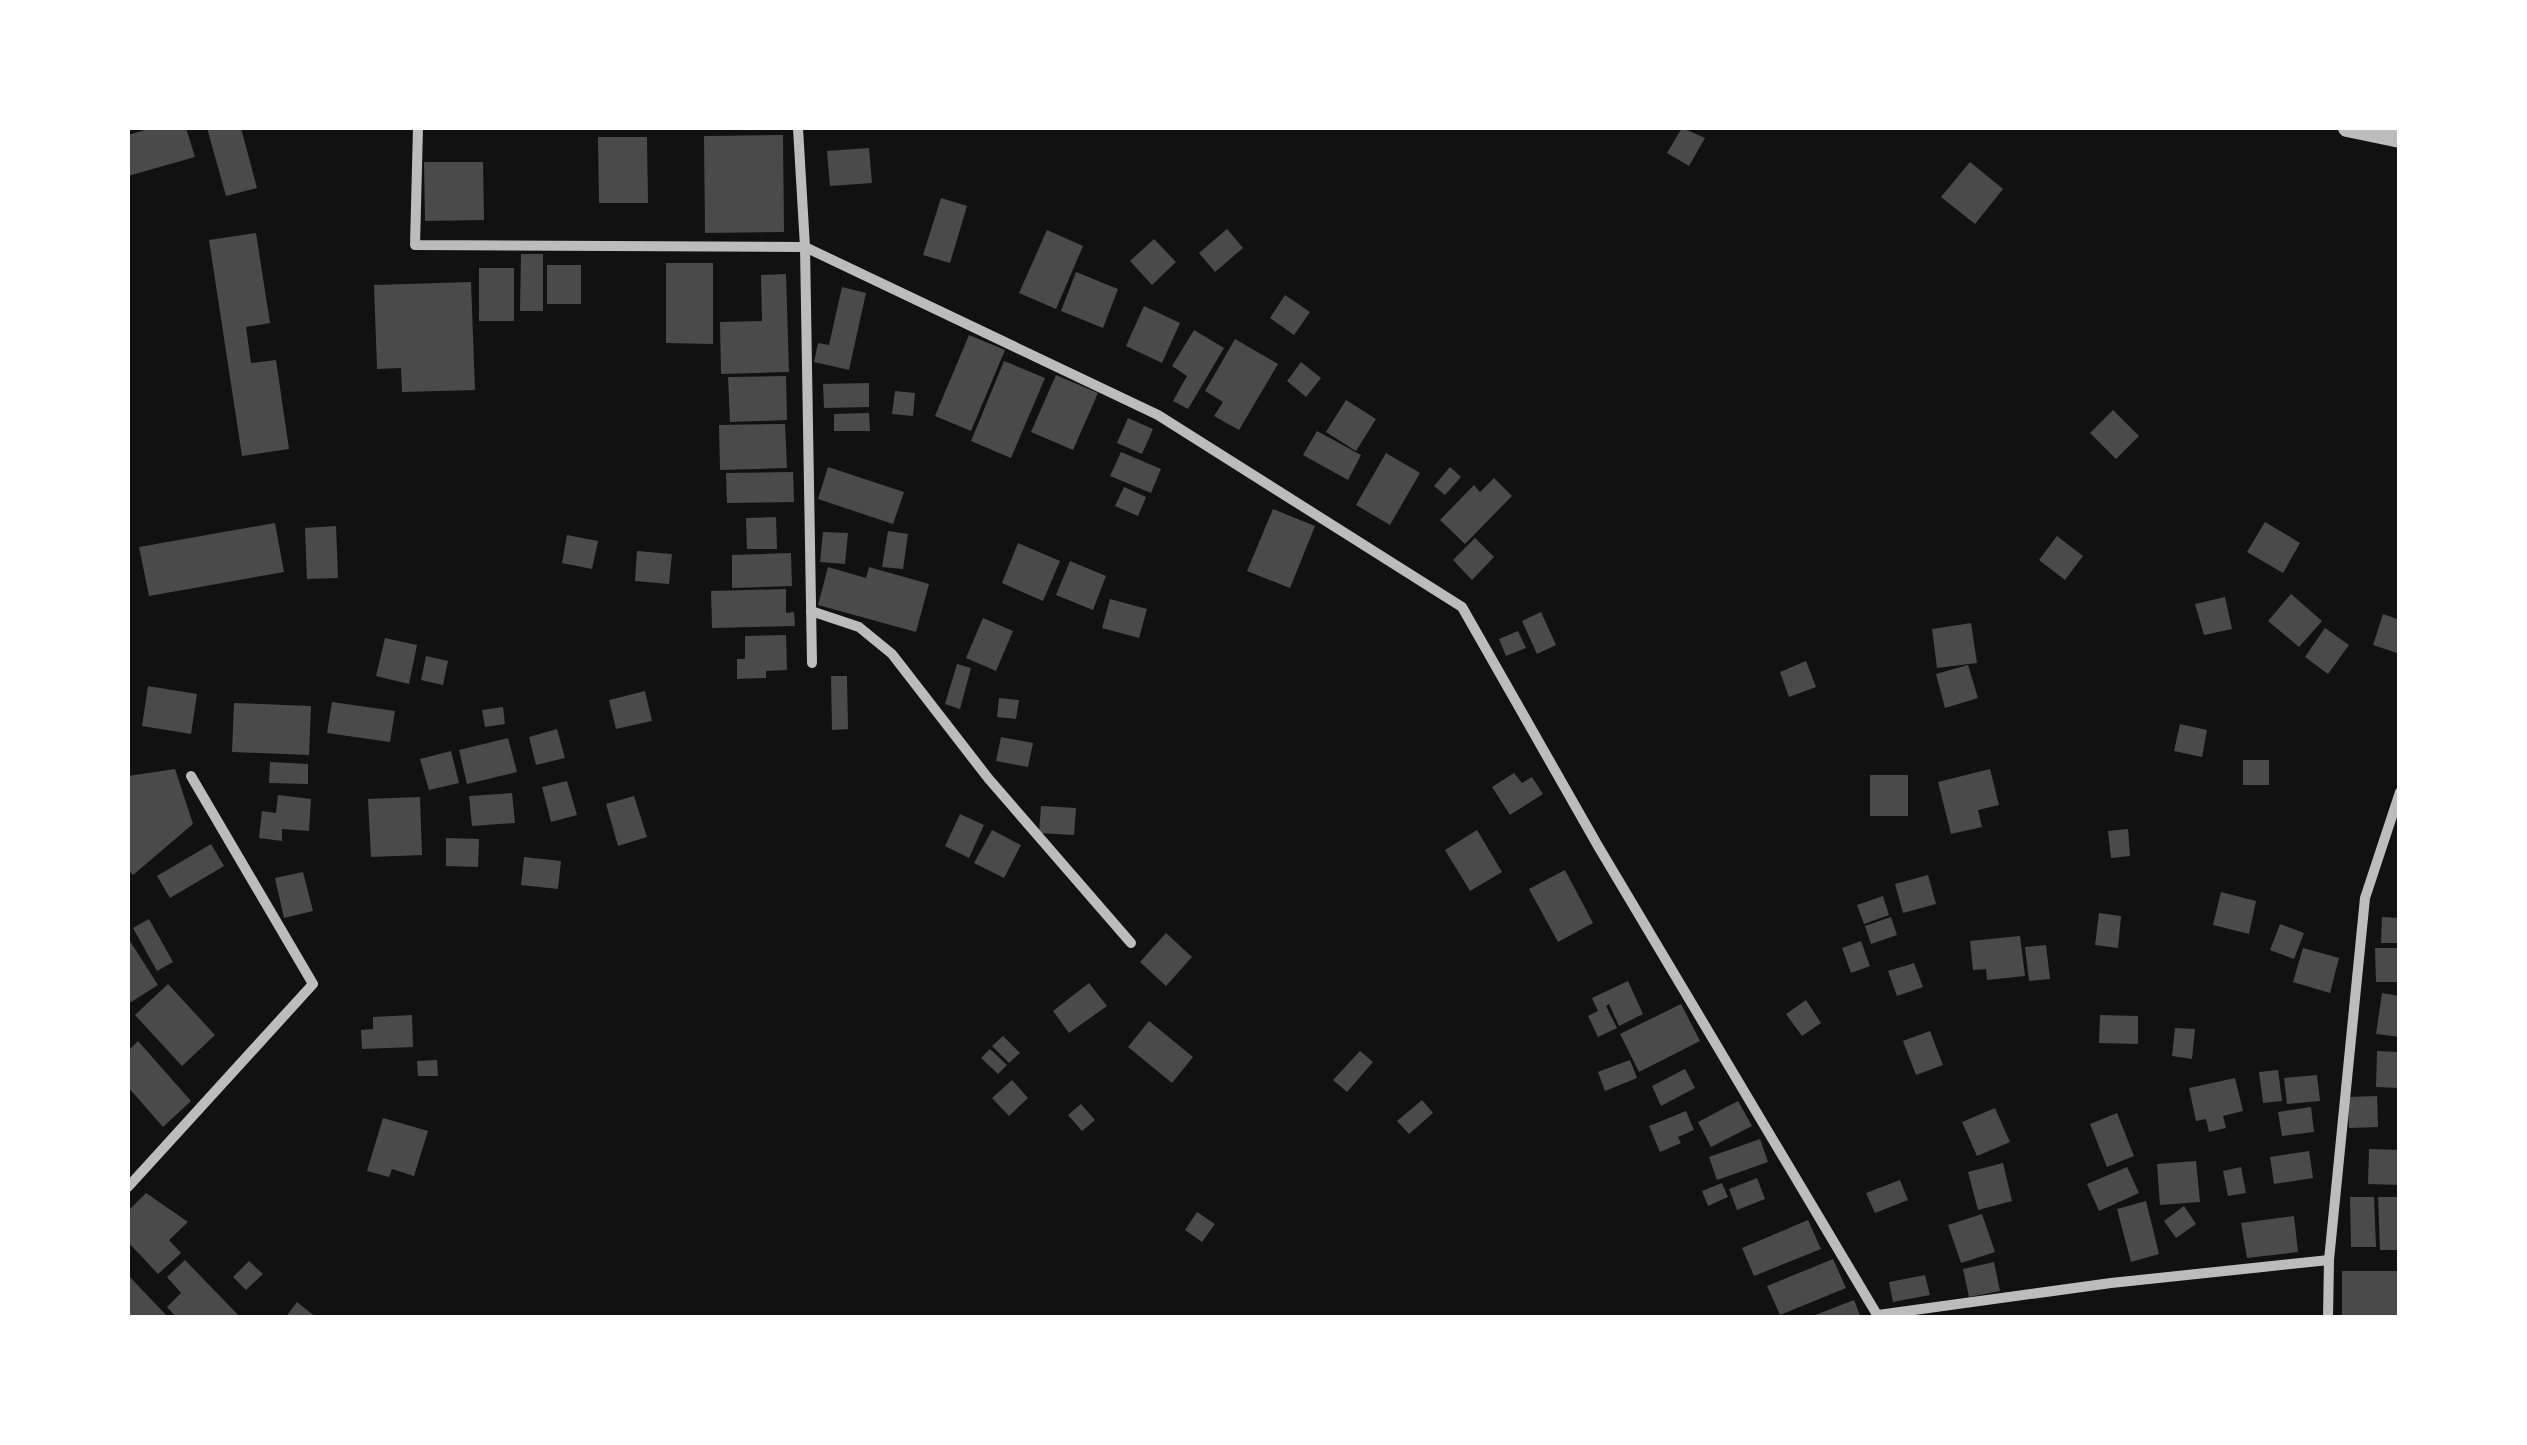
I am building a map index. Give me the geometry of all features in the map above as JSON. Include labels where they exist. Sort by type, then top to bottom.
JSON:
[{"type":"street","points":[[418,128],[416,246],[805,247],[1158,415],[1462,608],[1598,846],[1878,1316],[2111,1283],[2330,1260]]},
{"type":"street","points":[[798,128],[805,247],[812,663]]},
{"type":"street","points":[[2348,128],[2400,139]]},
{"type":"street","points":[[811,611],[860,628],[892,654],[988,778],[1130,943]]},
{"type":"street","points":[[128,1187],[313,984],[191,776]]},
{"type":"street","points":[[2328,1318],[2330,1260],[2365,898],[2400,792]]},
{"type":"building","points":[[152,128],[186,128],[195,157],[128,176],[128,135]]},
{"type":"building","points":[[207,128],[241,128],[257,188],[226,196]]},
{"type":"building","points":[[1682,128],[1705,138],[1689,166],[1667,153]]},
{"type":"building","points":[[783,135],[784,232],[705,233],[704,136]]},
{"type":"building","points":[[598,137],[647,137],[648,203],[599,203]]},
{"type":"building","points":[[869,148],[872,183],[830,186],[827,151]]},
{"type":"building","points":[[424,162],[483,162],[484,220],[425,221]]},
{"type":"building","points":[[1970,162],[2003,189],[1975,224],[1941,197]]},
{"type":"building","points":[[941,198],[967,206],[950,263],[923,255]]},
{"type":"building","points":[[1227,229],[1243,248],[1215,272],[1199,253]]},
{"type":"building","points":[[1047,230],[1083,246],[1056,309],[1019,293]]},
{"type":"building","points":[[256,233],[270,323],[246,327],[251,363],[276,360],[289,449],[242,456],[209,240]]},
{"type":"building","points":[[1154,239],[1176,262],[1152,285],[1130,261]]},
{"type":"building","points":[[521,254],[543,254],[543,311],[520,311]]},
{"type":"building","points":[[666,263],[713,263],[713,344],[666,343]]},
{"type":"building","points":[[547,265],[581,265],[581,304],[547,304]]},
{"type":"building","points":[[479,268],[514,268],[514,321],[479,321]]},
{"type":"building","points":[[1076,272],[1118,289],[1103,328],[1061,311]]},
{"type":"building","points":[[786,274],[789,372],[721,374],[720,322],[762,321],[761,275]]},
{"type":"building","points":[[471,282],[475,390],[402,392],[401,368],[377,369],[374,285]]},
{"type":"building","points":[[842,287],[866,293],[849,370],[814,362],[818,343],[829,345]]},
{"type":"building","points":[[1285,295],[1310,312],[1294,335],[1270,318]]},
{"type":"building","points":[[1144,306],[1180,323],[1162,363],[1126,346]]},
{"type":"building","points":[[1194,330],[1224,348],[1188,409],[1173,401],[1187,376],[1172,366]]},
{"type":"building","points":[[969,335],[1005,350],[971,431],[935,416]]},
{"type":"building","points":[[1235,339],[1278,364],[1239,430],[1214,416],[1223,402],[1205,391]]},
{"type":"building","points":[[1004,361],[1045,378],[1011,458],[971,441]]},
{"type":"building","points":[[1301,362],[1321,378],[1306,397],[1287,381]]},
{"type":"building","points":[[1056,375],[1098,393],[1073,450],[1031,432]]},
{"type":"building","points":[[786,376],[787,420],[730,422],[728,377]]},
{"type":"building","points":[[869,383],[869,407],[824,408],[823,384]]},
{"type":"building","points":[[895,391],[915,393],[913,416],[892,414]]},
{"type":"building","points":[[1346,400],[1376,419],[1356,451],[1326,432]]},
{"type":"building","points":[[2113,410],[2139,436],[2116,459],[2090,433]]},
{"type":"building","points":[[869,413],[870,431],[834,431],[834,414]]},
{"type":"building","points":[[1128,418],[1153,429],[1142,454],[1117,443]]},
{"type":"building","points":[[785,424],[787,468],[720,470],[719,425]]},
{"type":"building","points":[[1317,431],[1361,455],[1348,480],[1303,455]]},
{"type":"building","points":[[1121,452],[1161,469],[1151,493],[1110,476]]},
{"type":"building","points":[[1386,453],[1420,473],[1390,525],[1356,505]]},
{"type":"building","points":[[828,467],[904,492],[893,524],[818,499]]},
{"type":"building","points":[[1450,467],[1461,477],[1445,495],[1434,486]]},
{"type":"building","points":[[793,472],[794,502],[727,503],[726,473]]},
{"type":"building","points":[[1494,478],[1512,496],[1465,544],[1440,520],[1474,485],[1480,492]]},
{"type":"building","points":[[1124,487],[1146,497],[1138,516],[1115,506]]},
{"type":"building","points":[[1273,509],[1315,526],[1290,588],[1247,571]]},
{"type":"building","points":[[776,517],[777,549],[747,549],[746,518]]},
{"type":"building","points":[[2265,522],[2300,543],[2283,573],[2247,552]]},
{"type":"building","points":[[275,523],[284,572],[149,596],[139,547]]},
{"type":"building","points":[[336,526],[338,578],[307,579],[305,528]]},
{"type":"building","points":[[888,531],[908,534],[903,569],[882,567]]},
{"type":"building","points":[[823,532],[848,533],[845,564],[820,562]]},
{"type":"building","points":[[567,535],[598,541],[592,569],[562,563]]},
{"type":"building","points":[[2057,536],[2083,556],[2065,580],[2039,560]]},
{"type":"building","points":[[1475,538],[1494,557],[1472,580],[1453,560]]},
{"type":"building","points":[[1018,543],[1060,561],[1043,601],[1002,583]]},
{"type":"building","points":[[637,551],[672,554],[669,584],[635,581]]},
{"type":"building","points":[[791,553],[792,586],[732,588],[732,555]]},
{"type":"building","points":[[1070,561],[1106,576],[1093,610],[1056,595]]},
{"type":"building","points":[[828,567],[866,578],[869,567],[929,584],[916,632],[818,605]]},
{"type":"building","points":[[786,589],[786,613],[794,612],[795,626],[712,628],[711,591]]},
{"type":"building","points":[[2291,594],[2322,621],[2299,647],[2268,621]]},
{"type":"building","points":[[2225,597],[2232,629],[2204,635],[2195,604]]},
{"type":"building","points":[[1110,599],[1147,609],[1139,638],[1102,628]]},
{"type":"building","points":[[1541,612],[1556,645],[1537,654],[1522,621]]},
{"type":"building","points":[[2383,614],[2400,620],[2400,654],[2373,645]]},
{"type":"building","points":[[983,618],[1013,631],[996,671],[966,658]]},
{"type":"building","points":[[1971,623],[1977,663],[1937,668],[1932,629]]},
{"type":"building","points":[[2325,628],[2349,645],[2328,674],[2305,657]]},
{"type":"building","points":[[1518,631],[1526,648],[1506,656],[1499,639]]},
{"type":"building","points":[[786,635],[787,670],[766,671],[766,678],[737,679],[737,659],[745,659],[745,636]]},
{"type":"building","points":[[385,638],[417,645],[409,684],[376,676]]},
{"type":"building","points":[[426,656],[448,661],[443,685],[421,680]]},
{"type":"building","points":[[1806,661],[1816,687],[1789,697],[1780,672]]},
{"type":"building","points":[[957,664],[971,668],[960,709],[945,704]]},
{"type":"building","points":[[1968,665],[1978,698],[1945,708],[1936,674]]},
{"type":"building","points":[[831,676],[847,676],[848,729],[832,730]]},
{"type":"building","points":[[148,686],[197,694],[191,734],[142,726]]},
{"type":"building","points":[[645,691],[652,721],[616,729],[609,700]]},
{"type":"building","points":[[999,698],[1019,700],[1016,719],[997,717]]},
{"type":"building","points":[[332,702],[395,711],[390,742],[327,733]]},
{"type":"building","points":[[234,703],[311,706],[309,755],[232,752]]},
{"type":"building","points":[[503,707],[505,724],[485,727],[482,710]]},
{"type":"building","points":[[2180,724],[2207,730],[2202,757],[2174,751]]},
{"type":"building","points":[[557,729],[565,758],[536,765],[529,737]]},
{"type":"building","points":[[1001,737],[1033,743],[1028,767],[996,761]]},
{"type":"building","points":[[508,738],[517,772],[467,784],[459,750]]},
{"type":"building","points":[[451,751],[459,783],[429,790],[420,759]]},
{"type":"building","points":[[2243,760],[2269,760],[2269,785],[2243,785]]},
{"type":"building","points":[[270,762],[308,764],[308,784],[269,783]]},
{"type":"building","points":[[175,769],[193,824],[133,875],[128,869],[128,776]]},
{"type":"building","points":[[1990,769],[1999,805],[1978,810],[1982,827],[1951,834],[1938,782]]},
{"type":"building","points":[[1514,773],[1522,783],[1532,777],[1543,794],[1510,815],[1492,787]]},
{"type":"building","points":[[1870,775],[1908,775],[1908,816],[1870,816]]},
{"type":"building","points":[[567,781],[577,815],[551,822],[542,787]]},
{"type":"building","points":[[512,793],[515,823],[472,826],[469,796]]},
{"type":"building","points":[[278,795],[311,799],[309,831],[282,829],[282,841],[259,838],[262,811],[276,813]]},
{"type":"building","points":[[634,796],[647,837],[618,846],[606,804]]},
{"type":"building","points":[[420,797],[422,855],[371,857],[368,799]]},
{"type":"building","points":[[1041,806],[1076,808],[1074,835],[1039,833]]},
{"type":"building","points":[[960,814],[984,825],[969,858],[945,846]]},
{"type":"building","points":[[2128,829],[2130,856],[2111,858],[2108,831]]},
{"type":"building","points":[[992,830],[1021,845],[1004,878],[974,863]]},
{"type":"building","points":[[1477,830],[1502,872],[1470,891],[1445,850]]},
{"type":"building","points":[[446,838],[479,839],[478,867],[446,866]]},
{"type":"building","points":[[211,844],[224,866],[170,898],[157,876]]},
{"type":"building","points":[[524,857],[561,861],[558,889],[521,885]]},
{"type":"building","points":[[1565,870],[1593,923],[1558,942],[1529,889]]},
{"type":"building","points":[[303,872],[313,911],[284,918],[275,878]]},
{"type":"building","points":[[1928,875],[1936,904],[1903,913],[1895,884]]},
{"type":"building","points":[[2221,892],[2256,901],[2249,934],[2213,925]]},
{"type":"building","points":[[1883,896],[1889,915],[1864,924],[1857,905]]},
{"type":"building","points":[[2099,913],[2121,916],[2118,948],[2095,945]]},
{"type":"building","points":[[1891,917],[1897,935],[1871,944],[1865,926]]},
{"type":"building","points":[[2382,917],[2400,918],[2400,943],[2381,943]]},
{"type":"building","points":[[149,919],[173,962],[157,971],[133,928]]},
{"type":"building","points":[[2280,924],[2304,933],[2294,959],[2270,950]]},
{"type":"building","points":[[1166,933],[1192,957],[1166,986],[1140,962]]},
{"type":"building","points":[[2020,936],[2025,976],[1987,980],[1986,969],[1973,970],[1970,941]]},
{"type":"building","points":[[128,938],[158,985],[128,1004]]},
{"type":"building","points":[[1861,941],[1870,966],[1851,973],[1842,948]]},
{"type":"building","points":[[2046,945],[2050,979],[2029,981],[2025,947]]},
{"type":"building","points":[[2303,948],[2339,958],[2330,993],[2293,982]]},
{"type":"building","points":[[2375,948],[2400,948],[2400,982],[2376,982]]},
{"type":"building","points":[[1914,963],[1923,987],[1897,996],[1888,971]]},
{"type":"building","points":[[1628,981],[1643,1014],[1619,1026],[1609,1004],[1606,1006],[1617,1028],[1598,1037],[1588,1016],[1598,1011],[1592,998]]},
{"type":"building","points":[[1089,983],[1107,1006],[1069,1033],[1053,1011]]},
{"type":"building","points":[[168,984],[215,1035],[182,1066],[135,1015]]},
{"type":"building","points":[[2382,993],[2400,996],[2400,1037],[2376,1034]]},
{"type":"building","points":[[1806,1000],[1821,1023],[1802,1036],[1786,1014]]},
{"type":"building","points":[[1681,1004],[1700,1041],[1639,1072],[1620,1034]]},
{"type":"building","points":[[412,1015],[413,1047],[362,1049],[361,1030],[373,1029],[373,1017]]},
{"type":"building","points":[[2100,1015],[2138,1016],[2138,1044],[2099,1043]]},
{"type":"building","points":[[1149,1021],[1193,1057],[1172,1083],[1128,1047]]},
{"type":"building","points":[[2175,1028],[2195,1029],[2192,1059],[2172,1056]]},
{"type":"building","points":[[1930,1031],[1943,1065],[1916,1075],[1903,1041]]},
{"type":"building","points":[[1003,1036],[1020,1053],[1009,1063],[992,1046]]},
{"type":"building","points":[[138,1041],[191,1101],[163,1127],[128,1087],[128,1051]]},
{"type":"building","points":[[990,1049],[1007,1065],[998,1074],[981,1058]]},
{"type":"building","points":[[1360,1051],[1373,1062],[1347,1092],[1333,1080]]},
{"type":"building","points":[[2377,1051],[2400,1052],[2400,1088],[2376,1087]]},
{"type":"building","points":[[437,1060],[438,1076],[418,1076],[417,1061]]},
{"type":"building","points":[[1630,1060],[1637,1078],[1605,1091],[1598,1072]]},
{"type":"building","points":[[1685,1069],[1695,1088],[1661,1106],[1652,1086]]},
{"type":"building","points":[[2278,1070],[2282,1101],[2263,1103],[2259,1072]]},
{"type":"building","points":[[2317,1075],[2320,1101],[2287,1104],[2284,1078]]},
{"type":"building","points":[[2235,1078],[2243,1111],[2223,1116],[2226,1128],[2209,1132],[2206,1119],[2196,1121],[2189,1088]]},
{"type":"building","points":[[1012,1080],[1028,1098],[1009,1116],[992,1098]]},
{"type":"building","points":[[2377,1096],[2378,1127],[2349,1128],[2348,1097]]},
{"type":"building","points":[[1422,1100],[1433,1113],[1409,1134],[1397,1121]]},
{"type":"building","points":[[1738,1101],[1752,1126],[1711,1147],[1698,1122]]},
{"type":"building","points":[[1081,1104],[1095,1120],[1082,1131],[1068,1115]]},
{"type":"building","points":[[2311,1107],[2314,1132],[2282,1136],[2278,1112]]},
{"type":"building","points":[[1995,1108],[2010,1142],[1977,1156],[1962,1122]]},
{"type":"building","points":[[1686,1111],[1694,1130],[1678,1137],[1681,1143],[1660,1152],[1649,1126]]},
{"type":"building","points":[[2117,1113],[2134,1156],[2107,1167],[2090,1124]]},
{"type":"building","points":[[383,1118],[428,1131],[414,1176],[392,1169],[389,1177],[367,1171]]},
{"type":"building","points":[[1760,1139],[1768,1162],[1717,1180],[1709,1157]]},
{"type":"building","points":[[2369,1149],[2400,1150],[2400,1185],[2368,1184]]},
{"type":"building","points":[[2309,1151],[2313,1178],[2274,1184],[2270,1157]]},
{"type":"building","points":[[2196,1161],[2200,1202],[2160,1205],[2157,1164]]},
{"type":"building","points":[[2003,1163],[2012,1201],[1978,1210],[1968,1172]]},
{"type":"building","points":[[2127,1167],[2139,1193],[2099,1211],[2087,1184]]},
{"type":"building","points":[[2241,1167],[2246,1193],[2228,1196],[2223,1171]]},
{"type":"building","points":[[1757,1178],[1765,1199],[1737,1210],[1729,1189]]},
{"type":"building","points":[[1900,1180],[1908,1200],[1875,1213],[1866,1193]]},
{"type":"building","points":[[1722,1183],[1728,1197],[1708,1206],[1702,1191]]},
{"type":"building","points":[[146,1193],[188,1222],[169,1240],[181,1253],[158,1274],[128,1242],[128,1211]]},
{"type":"building","points":[[2350,1197],[2374,1197],[2376,1247],[2351,1247]]},
{"type":"building","points":[[2378,1197],[2400,1197],[2400,1250],[2380,1250]]},
{"type":"building","points":[[2146,1201],[2159,1254],[2131,1262],[2117,1209]]},
{"type":"building","points":[[2184,1206],[2196,1224],[2176,1238],[2164,1221]]},
{"type":"building","points":[[1197,1212],[1215,1224],[1202,1242],[1185,1230]]},
{"type":"building","points":[[1982,1214],[1995,1252],[1961,1263],[1948,1225]]},
{"type":"building","points":[[2294,1216],[2298,1252],[2247,1258],[2241,1223]]},
{"type":"building","points":[[1808,1220],[1821,1249],[1754,1276],[1742,1248]]},
{"type":"building","points":[[1833,1259],[1846,1288],[1780,1315],[1767,1286]]},
{"type":"building","points":[[185,1260],[241,1318],[177,1318],[167,1307],[181,1293],[167,1277]]},
{"type":"building","points":[[249,1261],[263,1274],[246,1290],[233,1277]]},
{"type":"building","points":[[1994,1262],[2000,1291],[1969,1297],[1963,1269]]},
{"type":"building","points":[[2342,1271],[2400,1271],[2400,1317],[2342,1317]]},
{"type":"building","points":[[128,1275],[166,1315],[164,1318],[128,1318]]},
{"type":"building","points":[[1925,1275],[1930,1295],[1893,1302],[1889,1282]]},
{"type":"building","points":[[1854,1300],[1861,1318],[1810,1318],[1810,1317]]},
{"type":"building","points":[[297,1302],[317,1318],[285,1318]]}]
